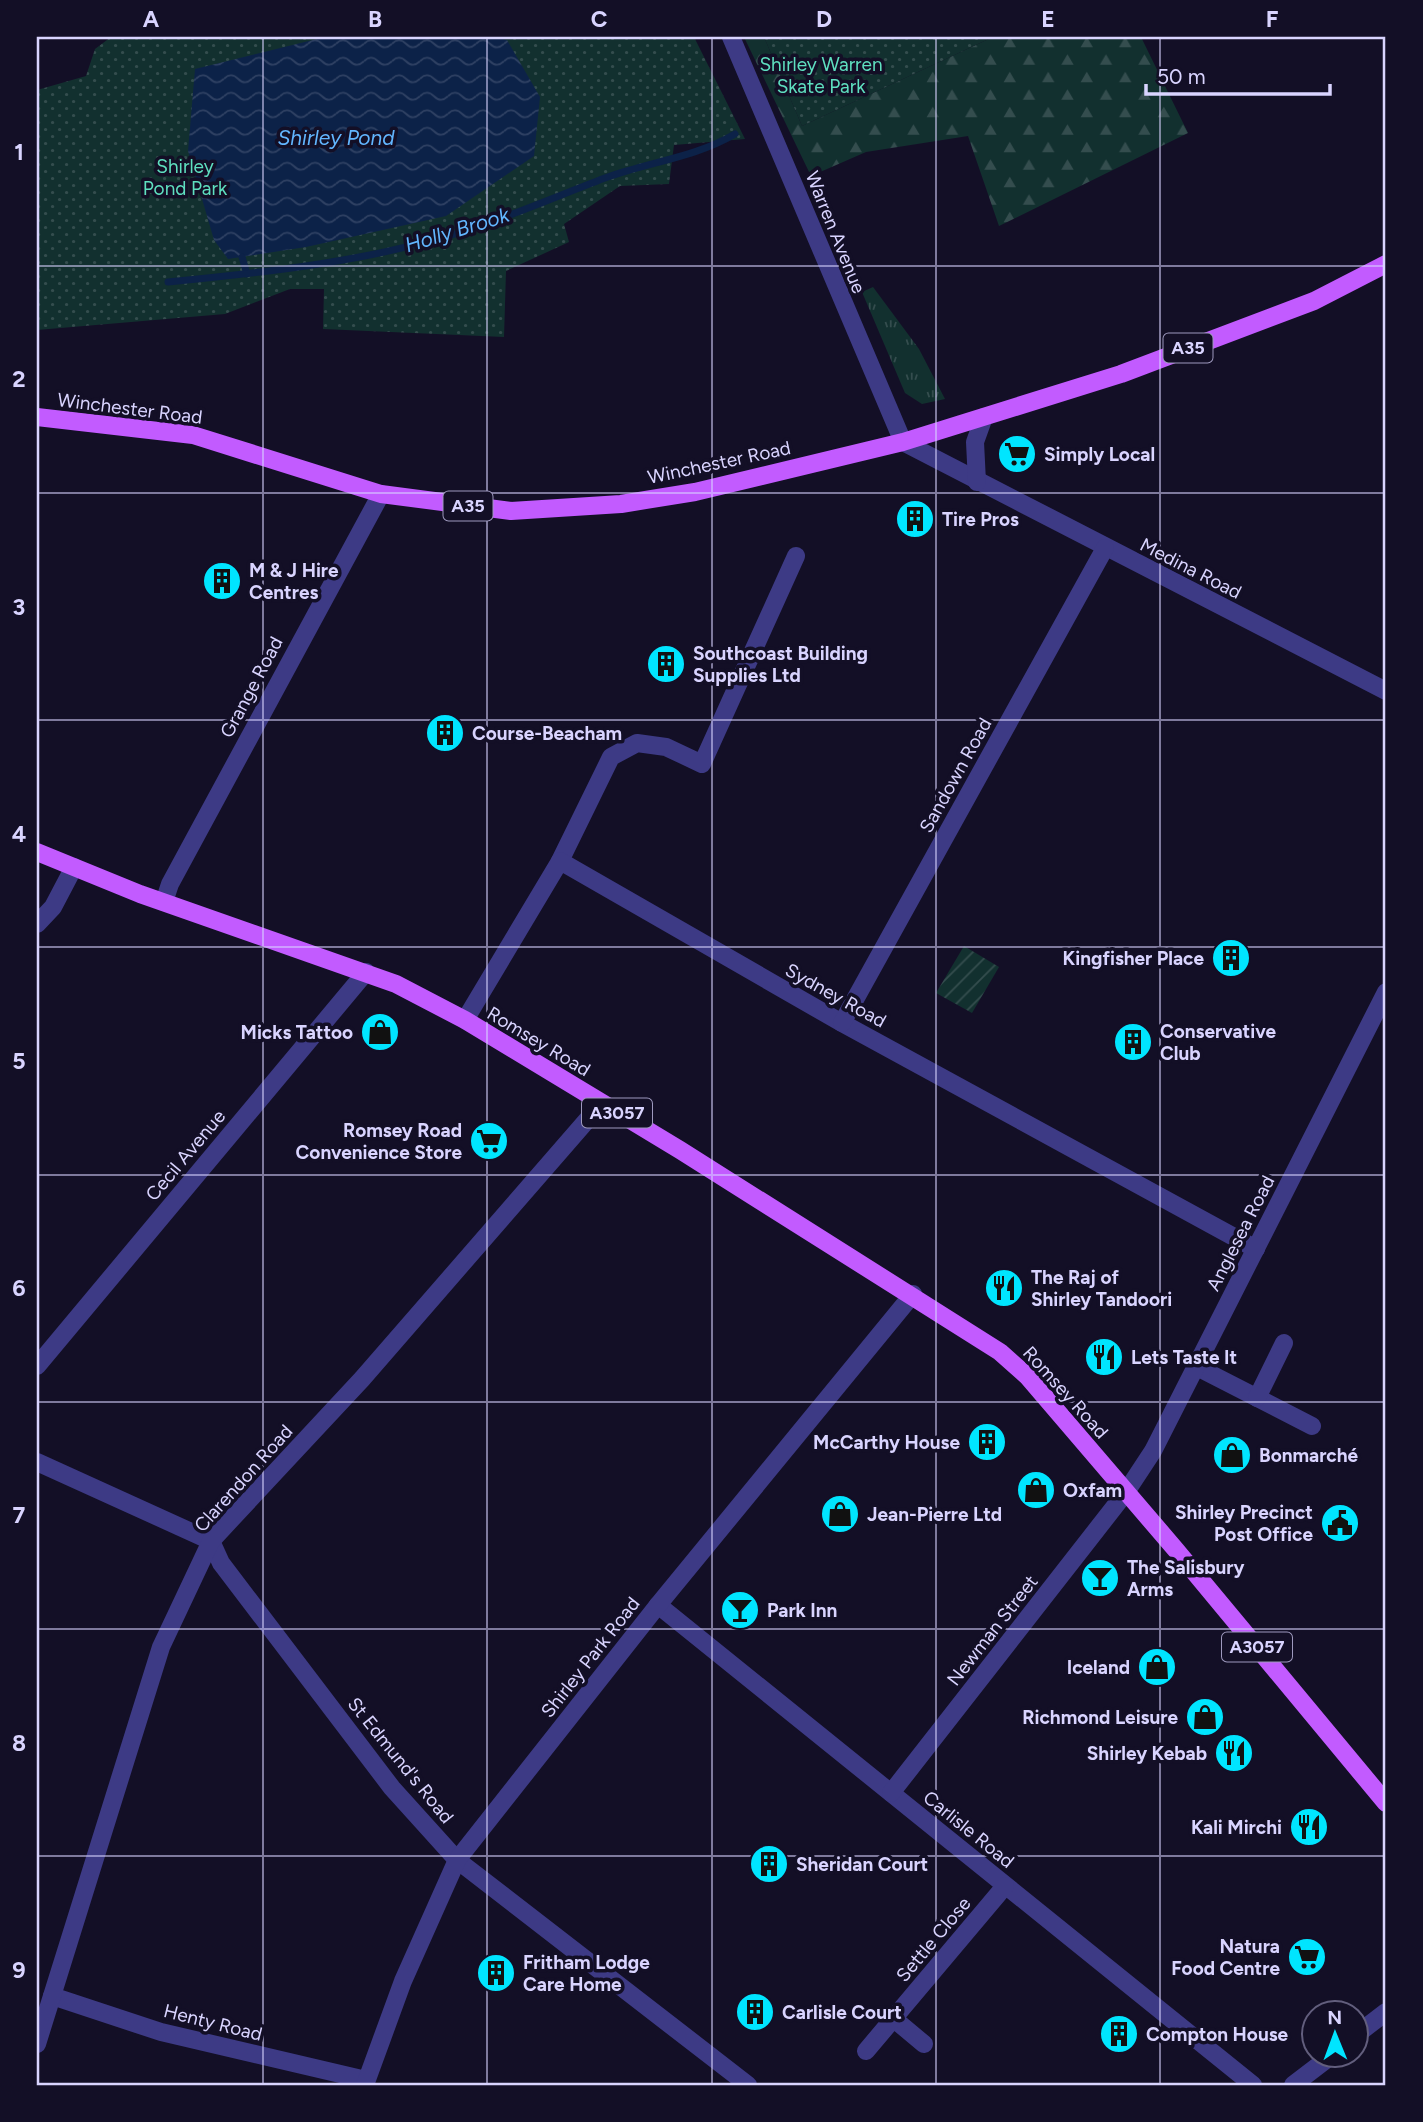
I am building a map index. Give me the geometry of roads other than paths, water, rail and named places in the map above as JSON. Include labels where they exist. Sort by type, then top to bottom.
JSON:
[{"type":"main road","name":"Winchester Road","points":[[37,418],[193,435],[381,494],[511,511],[609,505],[695,492],[903,442],[984,417],[1167,357],[1314,301],[1386,264]]},
{"type":"main road","name":"Romsey Road","points":[[37,852],[164,902],[366,972],[465,1020],[913,1294],[1000,1352],[1027,1376],[1126,1492]]},
{"type":"main road","name":"A3057","points":[[1126,1492],[1386,1803]]},
{"type":"street","name":"Warren Avenue","points":[[731,37],[903,442]]},
{"type":"street","points":[[977,482],[975,442],[984,417]]},
{"type":"street","name":"Medina Road","points":[[903,442],[1386,691]]},
{"type":"street","name":"Grange Road","points":[[164,902],[170,884],[381,494]]},
{"type":"street","name":"Sandown Road","points":[[842,1023],[1105,548]]},
{"type":"street","points":[[465,1020],[560,861],[611,757],[637,743],[666,747],[702,764],[796,556]]},
{"type":"street","name":"Sydney Road","points":[[560,861],[842,1023],[1256,1249]]},
{"type":"street","points":[[37,924],[53,907],[74,867]]},
{"type":"street","name":"Cecil Avenue","points":[[37,1366],[366,972]]},
{"type":"street","name":"Anglesea Road","points":[[1126,1492],[1153,1451],[1386,992]]},
{"type":"street","name":"Clarendon Road","points":[[37,2044],[161,1647],[211,1541],[362,1379],[601,1104]]},
{"type":"street","name":"Shirley Park Road","points":[[366,2083],[402,1980],[457,1860],[658,1605],[913,1294]]},
{"type":"street","points":[[1257,1398],[1284,1343]]},
{"type":"street","points":[[1195,1366],[1312,1426]]},
{"type":"street","points":[[37,1462],[211,1541]]},
{"type":"street","name":"Newman Street","points":[[891,1793],[1126,1492]]},
{"type":"street","name":"St Edmund's Road","points":[[211,1541],[221,1563],[392,1788],[457,1860],[748,2085]]},
{"type":"street","name":"Carlisle Road","points":[[658,1605],[1253,2085]]},
{"type":"street","name":"Settle Close","points":[[866,2051],[1005,1886]]},
{"type":"street","name":"Henty Road","points":[[52,1996],[161,2032],[366,2083]]},
{"type":"street","points":[[1370,2024],[1386,2012]]},
{"type":"street","points":[[894,2019],[924,2044]]},
{"type":"street","points":[[1293,2085],[1313,2070]]},
{"type":"water","name":"Shirley Pond","points":[[325,37],[492,37],[507,40],[540,97],[534,156],[446,216],[306,247],[228,259],[214,240],[188,151],[195,69]]},
{"type":"waterway","name":"Holly Brook","points":[[168,282],[321,264],[434,240],[488,223],[605,178],[703,149],[735,134]]},
{"type":"waterway","points":[[242,257],[247,274]]},
{"type":"place","name":"Simply Local","points":[[1017,454]]},
{"type":"place","name":"Tire Pros","points":[[915,519]]},
{"type":"place","name":"M & J Hire Centres","points":[[222,581]]},
{"type":"place","name":"Southcoast Building Supplies Ltd","points":[[666,664]]},
{"type":"place","name":"Course-Beacham","points":[[445,733]]},
{"type":"place","name":"Kingfisher Place","points":[[1231,958]]},
{"type":"place","name":"Micks Tattoo","points":[[380,1032]]},
{"type":"place","name":"Conservative Club","points":[[1133,1042]]},
{"type":"place","name":"Romsey Road Convenience Store","points":[[489,1141]]},
{"type":"place","name":"The Raj of Shirley Tandoori","points":[[1004,1288]]},
{"type":"place","name":"Lets Taste It","points":[[1104,1357]]},
{"type":"place","name":"McCarthy House","points":[[987,1442]]},
{"type":"place","name":"Bonmarché","points":[[1232,1455]]},
{"type":"place","name":"Oxfam","points":[[1036,1490]]},
{"type":"place","name":"Jean-Pierre Ltd","points":[[840,1514]]},
{"type":"place","name":"Shirley Precinct Post Office","points":[[1340,1523]]},
{"type":"place","name":"The Salisbury Arms","points":[[1100,1578]]},
{"type":"place","name":"Park Inn","points":[[740,1610]]},
{"type":"place","name":"Iceland","points":[[1157,1667]]},
{"type":"place","name":"Richmond Leisure","points":[[1205,1717]]},
{"type":"place","name":"Shirley Kebab","points":[[1234,1753]]},
{"type":"place","name":"Kali Mirchi","points":[[1309,1827]]},
{"type":"place","name":"Sheridan Court","points":[[769,1864]]},
{"type":"place","name":"Natura Food Centre","points":[[1307,1957]]},
{"type":"place","name":"Fritham Lodge Care Home","points":[[496,1973]]},
{"type":"place","name":"Carlisle Court","points":[[755,2012]]},
{"type":"place","name":"Compton House","points":[[1119,2034]]},
{"type":"park label","name":"Shirley Warren Skate Park","points":[[821,75]]},
{"type":"park label","name":"Shirley Pond Park","points":[[185,177]]}]
